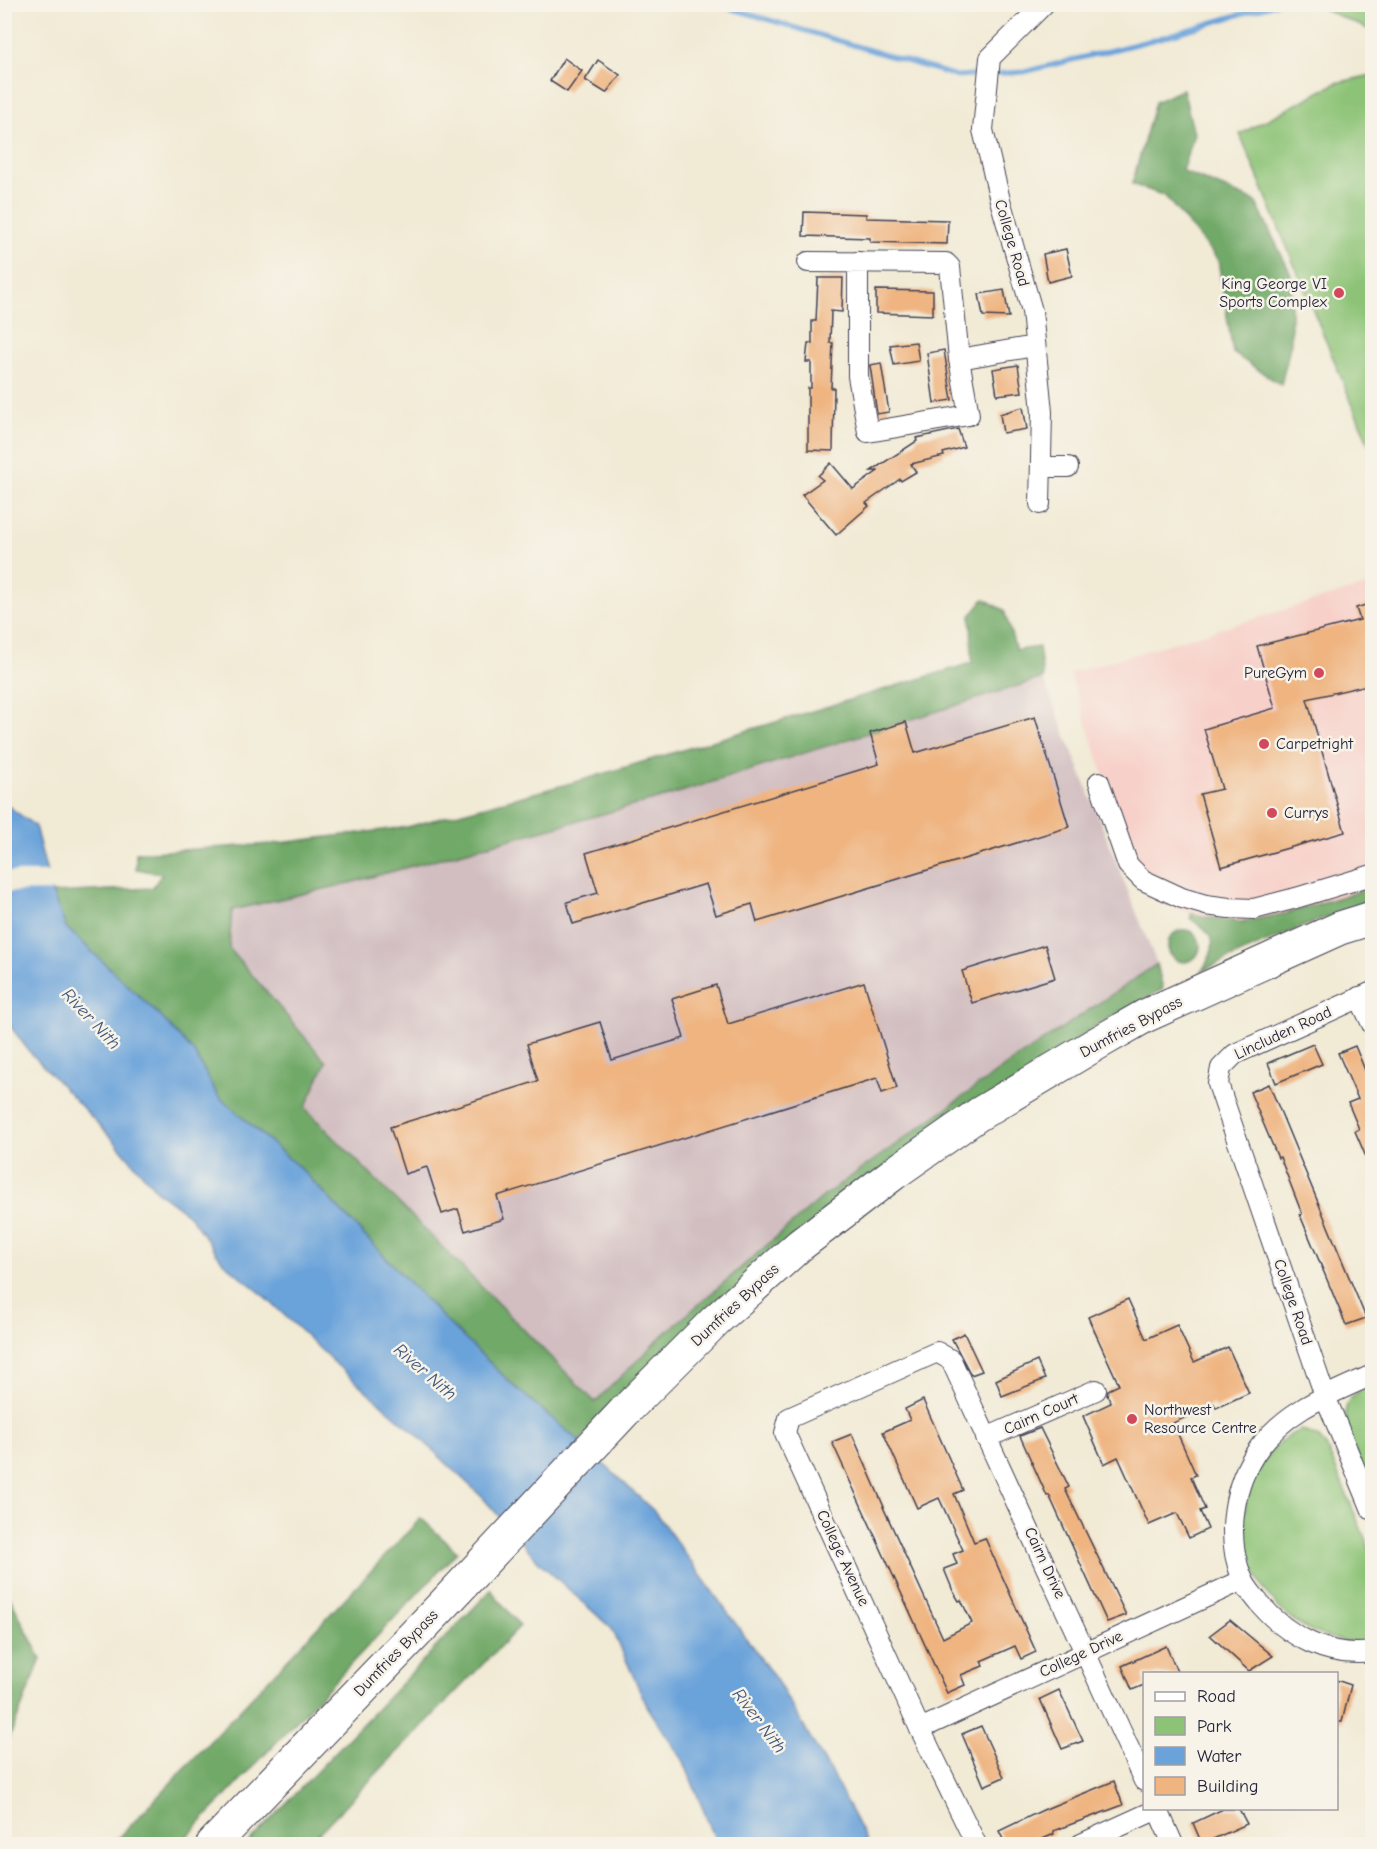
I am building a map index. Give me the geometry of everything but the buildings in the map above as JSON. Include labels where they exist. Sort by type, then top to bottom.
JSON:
[{"type":"highway","name":"Dumfries Bypass","points":[[213,1845],[625,1411],[716,1320],[800,1245],[893,1174],[978,1114],[1145,1016],[1340,928],[1372,918]]},
{"type":"street","name":"College Road","points":[[1040,504],[1042,412],[1032,311],[1000,200],[983,130],[990,58],[1044,4]]},
{"type":"street","points":[[808,262],[858,262],[946,262],[950,267],[959,359],[969,415],[868,432],[858,376],[858,262]]},
{"type":"street","points":[[959,359],[1035,346]]},
{"type":"street","points":[[1041,467],[1068,467]]},
{"type":"street","points":[[1099,782],[1128,865],[1143,880],[1160,889],[1206,905],[1254,909],[1372,875]]},
{"type":"street","points":[[1366,994],[1372,1024]]},
{"type":"street","name":"Lincluden Road","points":[[1220,1093],[1218,1076],[1221,1068],[1230,1058],[1366,994]]},
{"type":"street","name":"College Road","points":[[1220,1093],[1325,1396],[1372,1510]]},
{"type":"street","name":"Cairn Drive","points":[[938,1352],[951,1360],[1143,1779]]},
{"type":"street","name":"College Avenue","points":[[938,1352],[789,1418],[785,1433],[920,1729],[976,1845]]},
{"type":"street","points":[[1372,1375],[1305,1406],[1284,1421],[1265,1441],[1249,1465],[1237,1498],[1234,1514],[1234,1548],[1243,1580],[1274,1621],[1302,1639],[1329,1650],[1360,1654],[1372,1652]]},
{"type":"street","name":"Cairn Court","points":[[986,1438],[1096,1390]]},
{"type":"street","name":"College Drive","points":[[920,1729],[1243,1580]]},
{"type":"street","points":[[1081,1845],[1156,1810]]},
{"type":"street","points":[[1158,1810],[1173,1845]]},
{"type":"shaded area","points":[[1372,584],[1372,887],[1288,913],[1240,922],[1191,914],[1147,897],[1121,828],[1070,673]]},
{"type":"shaded area","points":[[1043,678],[1157,964],[1007,1065],[825,1195],[661,1337],[595,1402],[305,1108],[228,948],[232,909],[346,884],[665,797]]},
{"type":"green space","points":[[1315,5],[1372,5],[1372,31]]},
{"type":"green space","name":"King George VI Sports Complex","points":[[1372,75],[1372,452],[1240,134],[1336,83]]},
{"type":"green space","points":[[1183,89],[1194,134],[1182,171],[1255,201],[1291,274],[1291,342],[1281,385],[1233,353],[1218,260],[1165,196],[1132,184],[1155,102]]},
{"type":"green space","points":[[984,599],[1004,610],[1016,650],[1039,647],[1043,678],[665,797],[346,884],[232,910],[229,948],[326,1062],[305,1108],[595,1402],[661,1337],[825,1195],[1007,1065],[1157,964],[1163,989],[1094,1027],[579,1441],[515,1387],[443,1318],[302,1170],[218,1096],[193,1051],[158,1014],[66,927],[52,893],[152,888],[162,874],[136,869],[136,853],[272,844],[407,827],[586,779],[972,663],[971,615]]},
{"type":"green space","points":[[1372,887],[1372,900],[1329,916],[1202,971],[1211,954],[1212,942],[1206,931],[1191,919],[1191,914],[1240,922],[1288,913]]},
{"type":"green space","points":[[1184,930],[1195,935],[1200,946],[1195,957],[1184,962],[1173,957],[1168,946],[1173,935]]},
{"type":"green space","points":[[1372,1385],[1372,1490],[1349,1435],[1345,1414],[1351,1398]]},
{"type":"green space","points":[[1301,1430],[1318,1437],[1327,1448],[1372,1555],[1372,1643],[1340,1640],[1313,1632],[1289,1617],[1270,1597],[1255,1573],[1246,1547],[1244,1520],[1249,1492],[1261,1466],[1273,1449],[1283,1440]]},
{"type":"green space","points":[[421,1518],[457,1552],[180,1844],[113,1844]]},
{"type":"green space","points":[[5,1588],[41,1659],[5,1749]]},
{"type":"green space","points":[[491,1590],[520,1626],[308,1844],[247,1844]]},
{"type":"water","name":"River Nith","points":[[4,803],[35,826],[52,893],[66,927],[158,1014],[193,1051],[218,1096],[302,1170],[443,1318],[515,1387],[579,1441],[655,1512],[777,1681],[833,1776],[868,1844],[717,1844],[684,1762],[647,1706],[612,1629],[540,1563],[483,1498],[416,1434],[339,1367],[263,1295],[223,1262],[189,1215],[157,1191],[117,1144],[28,1050],[5,1019]]},
{"type":"pier","points":[[5,872],[49,872],[54,891],[5,892]]},
{"type":"waterway","points":[[716,4],[956,76],[1024,72],[1160,38],[1275,4]]},
{"type":"place","name":"King George VI Sports Complex","points":[[1339,293]]},
{"type":"place","name":"PureGym","points":[[1319,673]]},
{"type":"place","name":"Carpetright","points":[[1264,744]]},
{"type":"place","name":"Currys","points":[[1272,813]]},
{"type":"place","name":"Northwest Resource Centre","points":[[1132,1419]]}]
